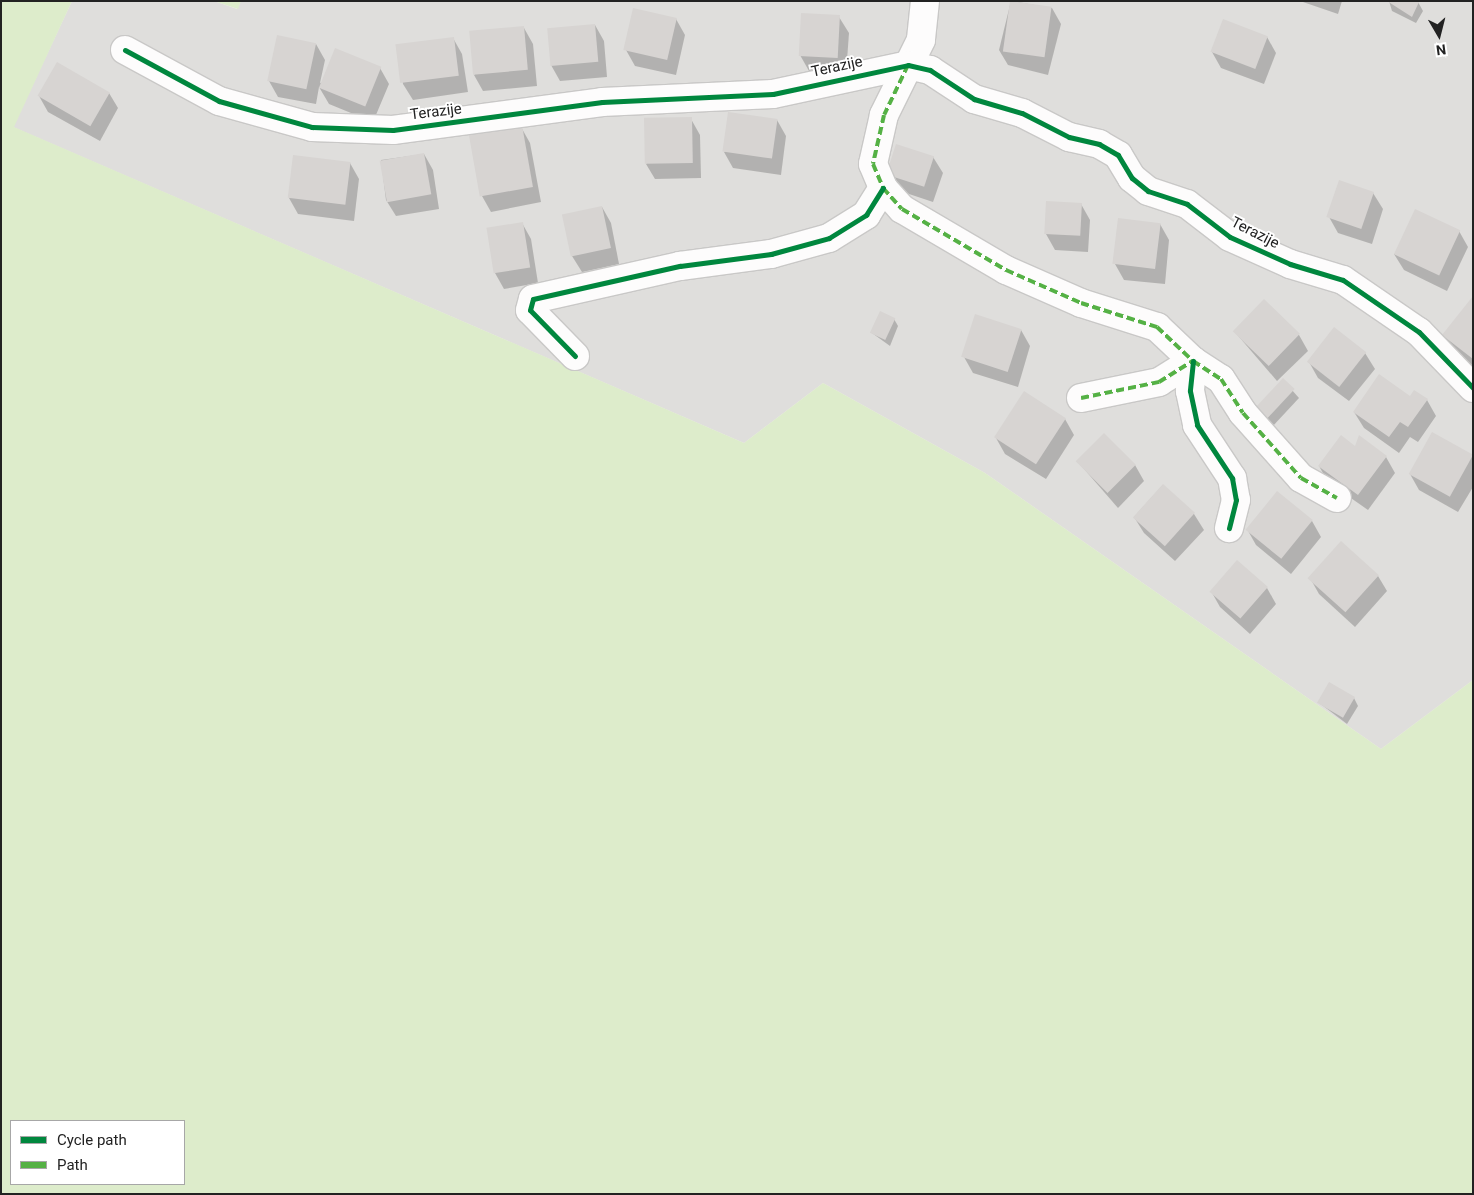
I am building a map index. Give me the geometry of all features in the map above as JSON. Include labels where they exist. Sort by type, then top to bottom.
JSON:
[{"type":"street","points":[[926,1],[921,40],[884,115],[873,164],[883,188],[902,209],[944,236],[1081,303],[1157,327],[1193,361],[1220,379],[1249,420],[1301,478],[1337,498]]},
{"type":"street","name":"Terazije","points":[[125,50],[219,101],[312,127],[393,130],[602,102],[773,94],[908,65],[930,70],[974,98],[1022,113],[1069,137],[1099,144],[1118,156],[1132,178],[1148,191],[1187,204],[1230,237],[1290,264],[1342,280],[1419,332],[1473,388]]},
{"type":"street","points":[[575,356],[530,310],[533,299],[680,266],[771,254],[829,238],[866,215],[883,188]]},
{"type":"street","points":[[1080,398],[1159,382],[1193,361]]},
{"type":"street","points":[[1193,361],[1190,392],[1196,426],[1232,478],[1236,500],[1228,528]]},
{"type":"shaded area","points":[[72,1],[214,1],[237,9],[241,1],[1473,1],[1473,680],[1381,749],[985,473],[823,383],[744,443],[13,127]]},
{"type":"green space","points":[[1,1],[72,1],[14,127],[744,443],[823,383],[985,473],[1381,749],[1473,680],[1473,1194],[1,1194]]},
{"type":"green space","points":[[214,1],[241,1],[238,9]]},
{"type":"building","points":[[1010,1],[1052,7],[1044,57],[1003,52]]},
{"type":"building","points":[[1387,1],[1417,1],[1419,2],[1412,17]]},
{"type":"building","points":[[633,8],[677,18],[667,60],[623,50]]},
{"type":"building","points":[[801,13],[840,15],[838,58],[799,56]]},
{"type":"building","points":[[1223,19],[1268,36],[1255,69],[1210,52]]},
{"type":"building","points":[[595,24],[598,62],[550,66],[547,28]]},
{"type":"building","points":[[524,26],[528,70],[473,75],[469,31]]},
{"type":"building","points":[[277,35],[316,43],[306,89],[267,81]]},
{"type":"building","points":[[454,37],[459,76],[400,83],[395,44]]},
{"type":"building","points":[[335,48],[381,67],[365,107],[319,88]]},
{"type":"building","points":[[57,62],[110,92],[90,126],[38,96]]},
{"type":"building","points":[[728,112],[778,119],[772,159],[722,152]]},
{"type":"building","points":[[692,117],[693,163],[645,164],[644,118]]},
{"type":"building","points":[[522,125],[533,187],[480,196],[469,134]]},
{"type":"building","points":[[896,144],[934,156],[924,187],[886,174]]},
{"type":"building","points":[[424,153],[431,194],[387,202],[380,161]]},
{"type":"building","points":[[293,155],[351,162],[345,205],[288,198]]},
{"type":"building","points":[[1339,180],[1374,192],[1361,229],[1326,217]]},
{"type":"building","points":[[1046,201],[1082,203],[1080,236],[1044,234]]},
{"type":"building","points":[[602,206],[611,248],[571,257],[562,215]]},
{"type":"building","points":[[1415,209],[1460,230],[1439,275],[1394,254]]},
{"type":"building","points":[[1118,218],[1161,223],[1155,269],[1112,264]]},
{"type":"building","points":[[523,222],[530,267],[494,273],[486,228]]},
{"type":"building","points":[[1473,296],[1473,359],[1442,335]]},
{"type":"building","points":[[1264,299],[1300,334],[1269,366],[1233,331]]},
{"type":"building","points":[[880,311],[895,318],[885,340],[870,333]]},
{"type":"building","points":[[975,314],[1022,329],[1008,372],[961,357]]},
{"type":"building","points":[[1334,327],[1366,352],[1339,387],[1307,362]]},
{"type":"building","points":[[1379,374],[1410,396],[1414,390],[1428,399],[1408,427],[1400,422],[1389,437],[1353,412]]},
{"type":"building","points":[[1283,378],[1295,389],[1267,419],[1255,408]]},
{"type":"building","points":[[1024,391],[1066,418],[1036,464],[994,437]]},
{"type":"building","points":[[1432,432],[1473,455],[1450,497],[1409,474]]},
{"type":"building","points":[[1104,433],[1136,465],[1108,493],[1076,461]]},
{"type":"building","points":[[1341,435],[1355,446],[1359,435],[1387,456],[1358,495],[1318,466]]},
{"type":"building","points":[[1163,484],[1195,513],[1165,546],[1133,517]]},
{"type":"building","points":[[1277,491],[1313,520],[1281,559],[1246,530]]},
{"type":"building","points":[[1341,541],[1379,575],[1345,612],[1308,578]]},
{"type":"building","points":[[1237,560],[1268,587],[1240,619],[1209,592]]},
{"type":"building","points":[[1329,682],[1355,697],[1343,718],[1317,703]]},
{"type":"marked path","points":[[908,65],[884,115],[873,164],[883,188],[902,209],[1006,270],[1081,303],[1157,327],[1193,361],[1221,379],[1243,413],[1301,478],[1337,498]]},
{"type":"marked path","points":[[1081,398],[1159,382],[1193,361]]},
{"type":"cycle path","points":[[125,50],[219,101],[312,127],[393,130],[602,102],[773,94],[908,65],[930,70],[974,99],[1022,113],[1069,137],[1099,144],[1118,155],[1132,178],[1148,191],[1187,204],[1230,237],[1290,264],[1343,280],[1419,332],[1473,388]]},
{"type":"cycle path","points":[[575,356],[530,310],[533,299],[680,266],[771,254],[829,238],[866,215],[883,188]]},
{"type":"cycle path","points":[[1193,361],[1190,391],[1197,425],[1232,478],[1236,500],[1229,528]]}]
